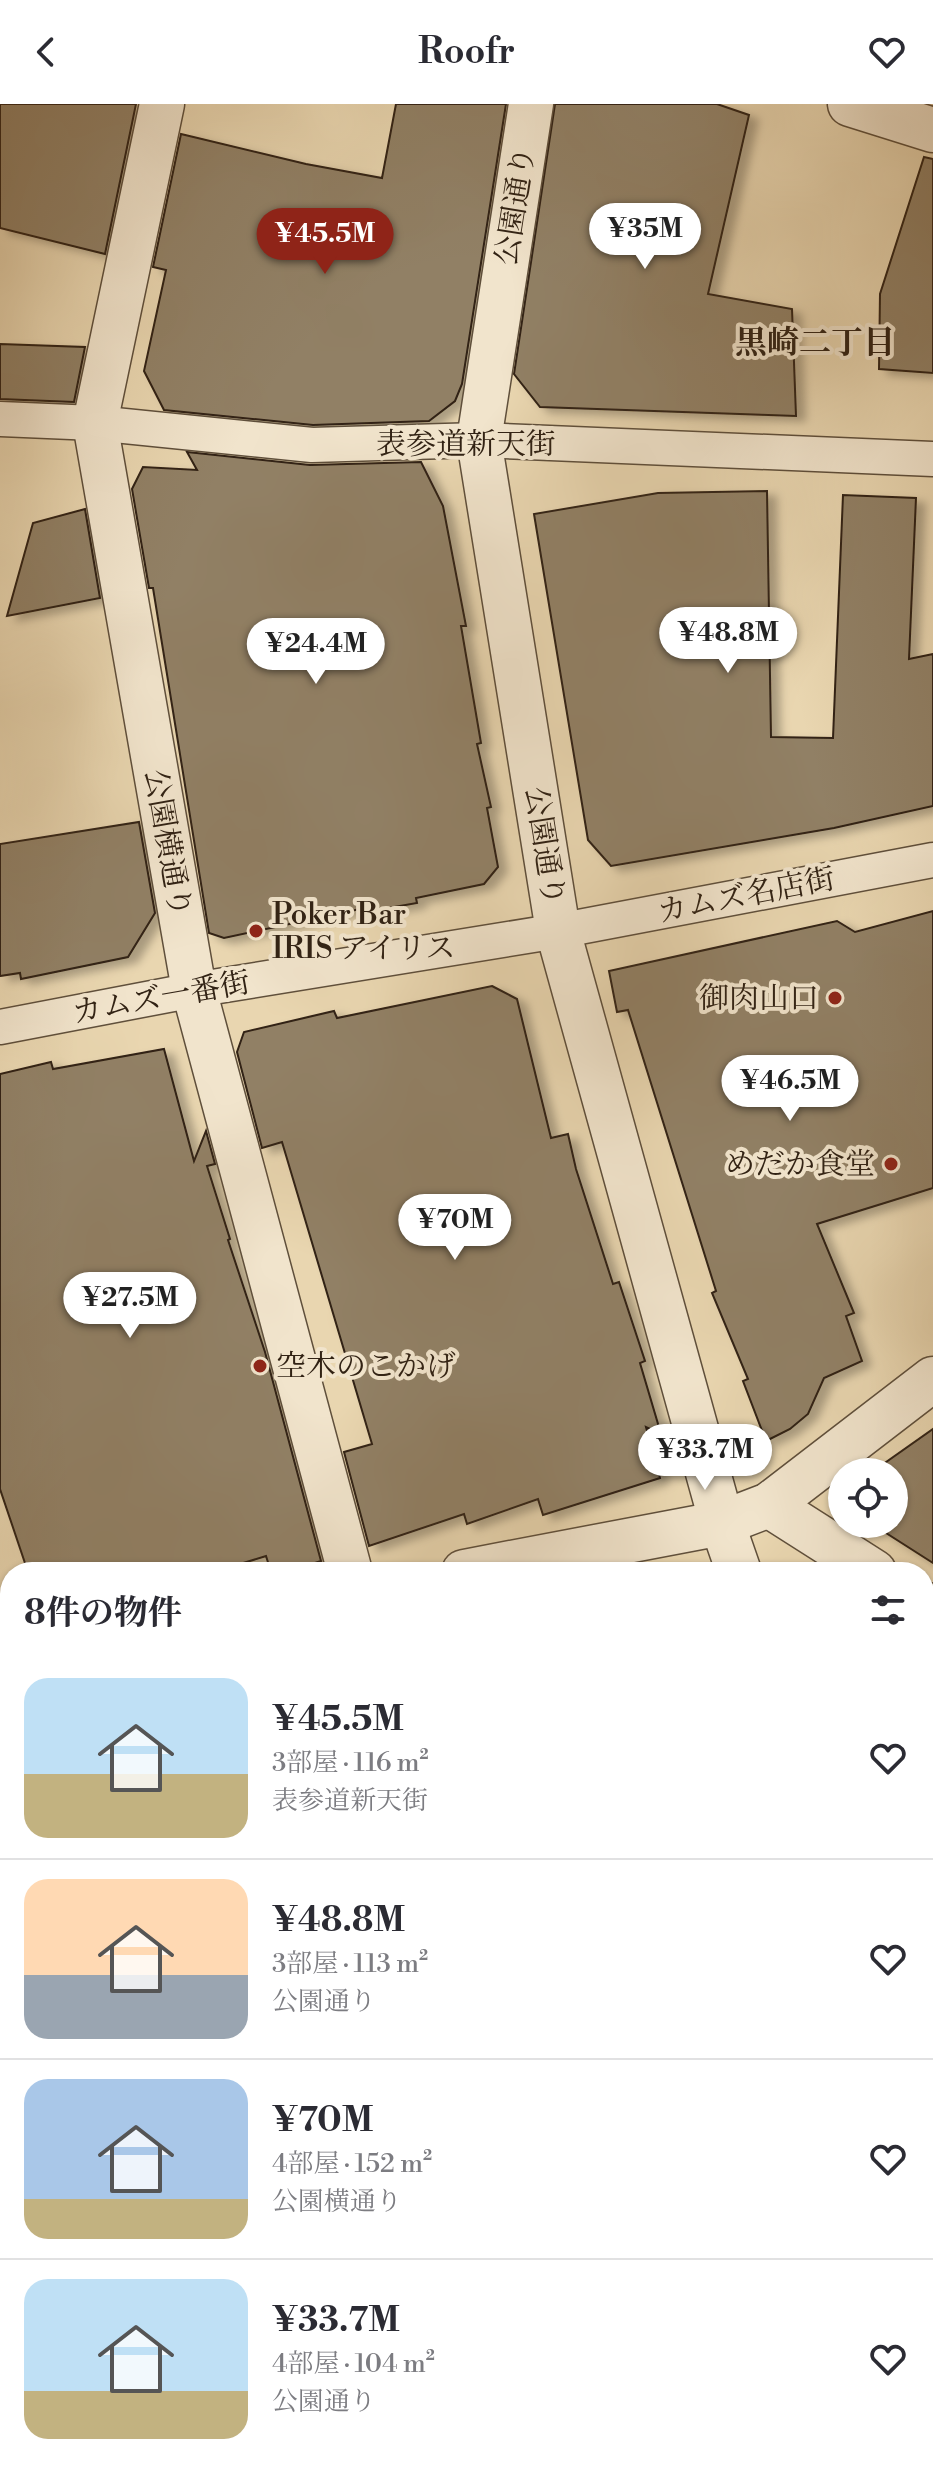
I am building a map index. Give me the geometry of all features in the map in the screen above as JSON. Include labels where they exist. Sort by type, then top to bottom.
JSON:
[{"type":"street","name":"公園横通り","points":[[162,104],[95,423],[194,990],[347,1562]]},
{"type":"street","name":"公園通り","points":[[531,104],[479,440],[558,931],[722,1523],[736,1562]]},
{"type":"street","points":[[850,104],[933,130]]},
{"type":"street","name":"表参道新天街","points":[[0,419],[95,423],[312,445],[479,440],[933,459]]},
{"type":"street","name":"カムズ名店街","points":[[558,931],[933,860]]},
{"type":"street","name":"カムズ一番街","points":[[0,1027],[194,990],[558,931]]},
{"type":"street","points":[[517,1562],[722,1523],[769,1505],[933,1379]]},
{"type":"street","points":[[769,1505],[858,1562]]},
{"type":"building","points":[[0,104],[136,104],[105,254],[0,228]]},
{"type":"building","points":[[396,104],[506,104],[462,384],[455,401],[429,421],[313,425],[164,410],[144,371],[166,270],[153,267],[181,134],[306,164],[382,178]]},
{"type":"building","points":[[555,104],[717,104],[749,115],[708,294],[792,309],[796,416],[540,407],[514,374]]},
{"type":"building","points":[[924,157],[933,159],[933,373],[879,369],[880,294]]},
{"type":"building","points":[[0,344],[85,347],[74,402],[0,399]]},
{"type":"building","points":[[187,452],[310,465],[421,462],[443,506],[466,626],[461,626],[498,867],[484,884],[416,898],[417,903],[360,913],[360,909],[224,938],[209,933],[153,588],[149,588],[132,489],[143,467],[197,470]]},
{"type":"building","points":[[767,491],[771,737],[833,738],[843,495],[916,498],[909,659],[933,654],[933,806],[834,828],[611,866],[588,840],[534,514],[658,493]]},
{"type":"building","points":[[85,509],[100,598],[7,616],[33,523]]},
{"type":"building","points":[[139,822],[155,913],[128,957],[21,979],[20,973],[0,976],[0,844]]},
{"type":"building","points":[[933,911],[933,1188],[817,1224],[854,1313],[846,1316],[862,1361],[824,1378],[808,1414],[790,1429],[766,1441],[743,1381],[748,1379],[712,1293],[716,1291],[628,1010],[617,1012],[609,971],[837,921],[855,932]]},
{"type":"building","points":[[492,986],[517,999],[551,1138],[568,1134],[613,1284],[619,1282],[645,1361],[640,1363],[661,1434],[646,1427],[660,1478],[543,1515],[538,1499],[467,1524],[464,1514],[369,1546],[344,1452],[372,1444],[282,1142],[262,1148],[237,1052],[244,1032],[334,1011],[337,1018]]},
{"type":"building","points":[[164,1049],[194,1161],[206,1131],[215,1164],[207,1166],[265,1352],[321,1561],[268,1562],[266,1556],[246,1562],[25,1562],[0,1489],[0,1074],[51,1062],[53,1069]]},
{"type":"building","points":[[933,1429],[933,1562],[894,1538],[908,1538],[908,1458],[892,1458]]},
{"type":"place","name":"Poker Bar IRIS アイリス","points":[[256,931]]},
{"type":"place","name":"御肉山口","points":[[835,998]]},
{"type":"place","name":"めだか食堂","points":[[891,1164]]},
{"type":"place","name":"空木のこかげ","points":[[260,1366]]},
{"type":"district","name":"黒崎二丁目","points":[[815,342]]}]
